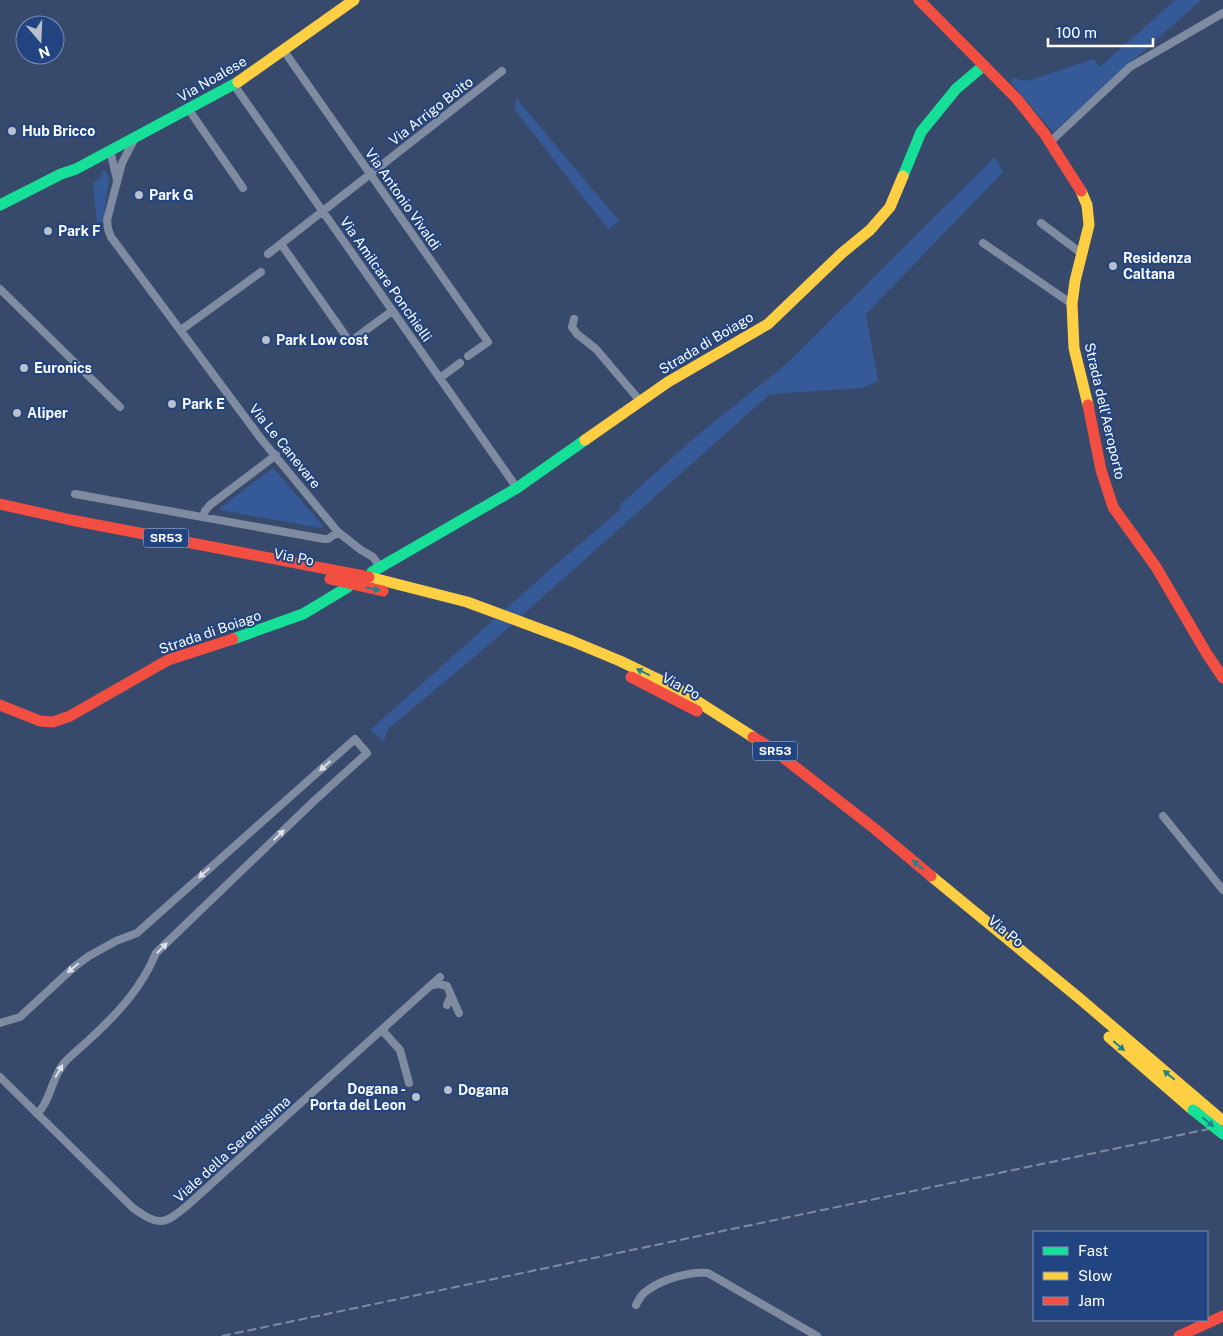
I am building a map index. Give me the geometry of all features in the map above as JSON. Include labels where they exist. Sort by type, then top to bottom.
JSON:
[{"type":"main road","name":"Via Noalese","points":[[0,214],[59,184],[76,169],[88,162],[234,85],[354,0]]},
{"type":"main road","name":"Strada dell'Aeroporto","points":[[919,0],[1017,99],[1050,142],[1080,189],[1087,206],[1089,225],[1081,253],[1072,304],[1074,348],[1101,470],[1113,507],[1156,567],[1197,638],[1223,678]]},
{"type":"main road","name":"Strada di Boiago","points":[[376,569],[517,488],[668,382],[768,324],[870,230],[890,207],[921,132],[956,89],[983,66]]},
{"type":"main road","name":"Via Noalese","points":[[0,205],[61,174],[76,169]]},
{"type":"main road","name":"Via Po","points":[[0,504],[71,520],[352,573],[467,602],[572,641],[620,661],[678,689],[771,748],[875,829],[1079,998],[1223,1121]]},
{"type":"main road","name":"Via Po","points":[[0,514],[308,575],[448,606],[570,648],[632,678],[697,711],[760,753],[823,801],[1072,1005],[1223,1134]]},
{"type":"main road","name":"Strada di Boiago","points":[[0,705],[40,721],[53,722],[70,716],[168,660],[258,631],[303,614],[348,587]]},
{"type":"main road","points":[[1208,1319],[1223,1316]]},
{"type":"main road","points":[[1179,1336],[1205,1321]]},
{"type":"street","points":[[1050,142],[1130,67],[1223,13]]},
{"type":"street","name":"Via Antonio Vivaldi","points":[[284,51],[488,342],[468,356]]},
{"type":"street","name":"Via Arrigo Boito","points":[[268,254],[502,71]]},
{"type":"street","name":"Via Amilcare Ponchielli","points":[[234,85],[517,488]]},
{"type":"street","points":[[189,110],[243,188]]},
{"type":"street","name":"Via Le Canevare","points":[[136,136],[117,168],[117,180],[107,220],[111,238],[262,440],[338,532],[373,557],[376,569]]},
{"type":"street","points":[[88,162],[117,168],[119,158],[110,150]]},
{"type":"street","points":[[1040,223],[1081,253]]},
{"type":"street","points":[[281,244],[350,342],[392,311]]},
{"type":"street","points":[[983,244],[1072,304]]},
{"type":"street","points":[[180,330],[261,272]]},
{"type":"street","points":[[0,289],[120,406]]},
{"type":"street","points":[[574,319],[572,327],[577,334],[596,349],[642,402]]},
{"type":"street","points":[[440,378],[460,363]]},
{"type":"street","points":[[203,517],[205,510],[210,505],[276,455]]},
{"type":"street","points":[[75,494],[324,539],[328,539],[338,532]]},
{"type":"street","points":[[0,1023],[20,1017],[74,967],[90,956],[116,941],[137,933],[355,739],[368,753],[314,801],[156,953],[149,972],[122,1009],[64,1063],[56,1075],[44,1106],[37,1114]]},
{"type":"street","points":[[1163,816],[1223,890]]},
{"type":"street","name":"Viale della Serenissima","points":[[0,1077],[133,1208],[148,1219],[161,1222],[172,1218],[189,1204],[440,977]]},
{"type":"street","points":[[432,985],[447,986],[459,1013]]},
{"type":"street","points":[[447,1005],[451,995]]},
{"type":"street","points":[[382,1030],[400,1050],[409,1083]]},
{"type":"street","points":[[636,1305],[647,1290],[657,1285],[694,1272],[708,1273],[817,1336]]},
{"type":"shaded area","points":[[1175,0],[1201,0],[1053,132],[1012,84],[1011,78],[1027,81],[1094,59],[1100,67]]},
{"type":"shaded area","points":[[516,98],[619,221],[608,229],[515,110]]},
{"type":"shaded area","points":[[995,157],[1003,172],[866,314],[878,381],[862,388],[770,394],[499,636],[388,729],[384,741],[370,730],[621,509],[620,505],[694,438],[785,365]]},
{"type":"shaded area","points":[[105,171],[109,177],[103,222],[97,223],[93,183],[103,175],[101,172]]},
{"type":"shaded area","points":[[273,468],[323,526],[320,528],[220,510],[220,508]]},
{"type":"railway","points":[[222,1336],[1223,1126]]},
{"type":"traffic: fast","points":[[903,176],[921,132],[956,89],[983,66]]},
{"type":"traffic: fast","points":[[0,205],[61,174],[76,169],[238,82]]},
{"type":"traffic: fast","points":[[372,572],[517,488],[585,440]]},
{"type":"traffic: fast","points":[[233,639],[303,614],[348,587]]},
{"type":"traffic: fast","points":[[1193,1110],[1223,1134]]},
{"type":"traffic: slow","points":[[238,82],[354,0]]},
{"type":"traffic: slow","points":[[585,440],[668,382],[768,324],[842,253],[870,230],[890,207],[903,176]]},
{"type":"traffic: slow","points":[[1081,191],[1087,205],[1089,225],[1075,281],[1072,304],[1074,348],[1088,405]]},
{"type":"traffic: slow","points":[[369,577],[467,602],[572,641],[620,661],[678,689],[753,737]]},
{"type":"traffic: slow","points":[[931,876],[1079,998],[1223,1121]]},
{"type":"traffic: slow","points":[[1109,1037],[1193,1110]]},
{"type":"traffic: jam","points":[[919,0],[1017,99],[1044,133],[1081,191]]},
{"type":"traffic: jam","points":[[1088,405],[1101,470],[1113,507],[1156,567],[1223,678]]},
{"type":"traffic: jam","points":[[0,504],[71,520],[369,577]]},
{"type":"traffic: jam","points":[[330,579],[383,591]]},
{"type":"traffic: jam","points":[[0,705],[40,721],[53,722],[70,716],[168,660],[233,639]]},
{"type":"traffic: jam","points":[[631,677],[697,711]]},
{"type":"traffic: jam","points":[[753,737],[771,748],[875,829],[931,876]]},
{"type":"traffic: jam","points":[[1179,1336],[1223,1316]]},
{"type":"place","name":"Hub Bricco","points":[[12,131]]},
{"type":"place","name":"Park G","points":[[139,195]]},
{"type":"place","name":"Park F","points":[[48,231]]},
{"type":"place","name":"Residenza Caltana","points":[[1113,266]]},
{"type":"place","name":"Park Low cost","points":[[266,340]]},
{"type":"place","name":"Euronics","points":[[24,368]]},
{"type":"place","name":"Park E","points":[[172,404]]},
{"type":"place","name":"Aliper","points":[[17,413]]},
{"type":"place","name":"Dogana","points":[[448,1090]]},
{"type":"place","name":"Dogana - Porta del Leon","points":[[416,1097]]}]
